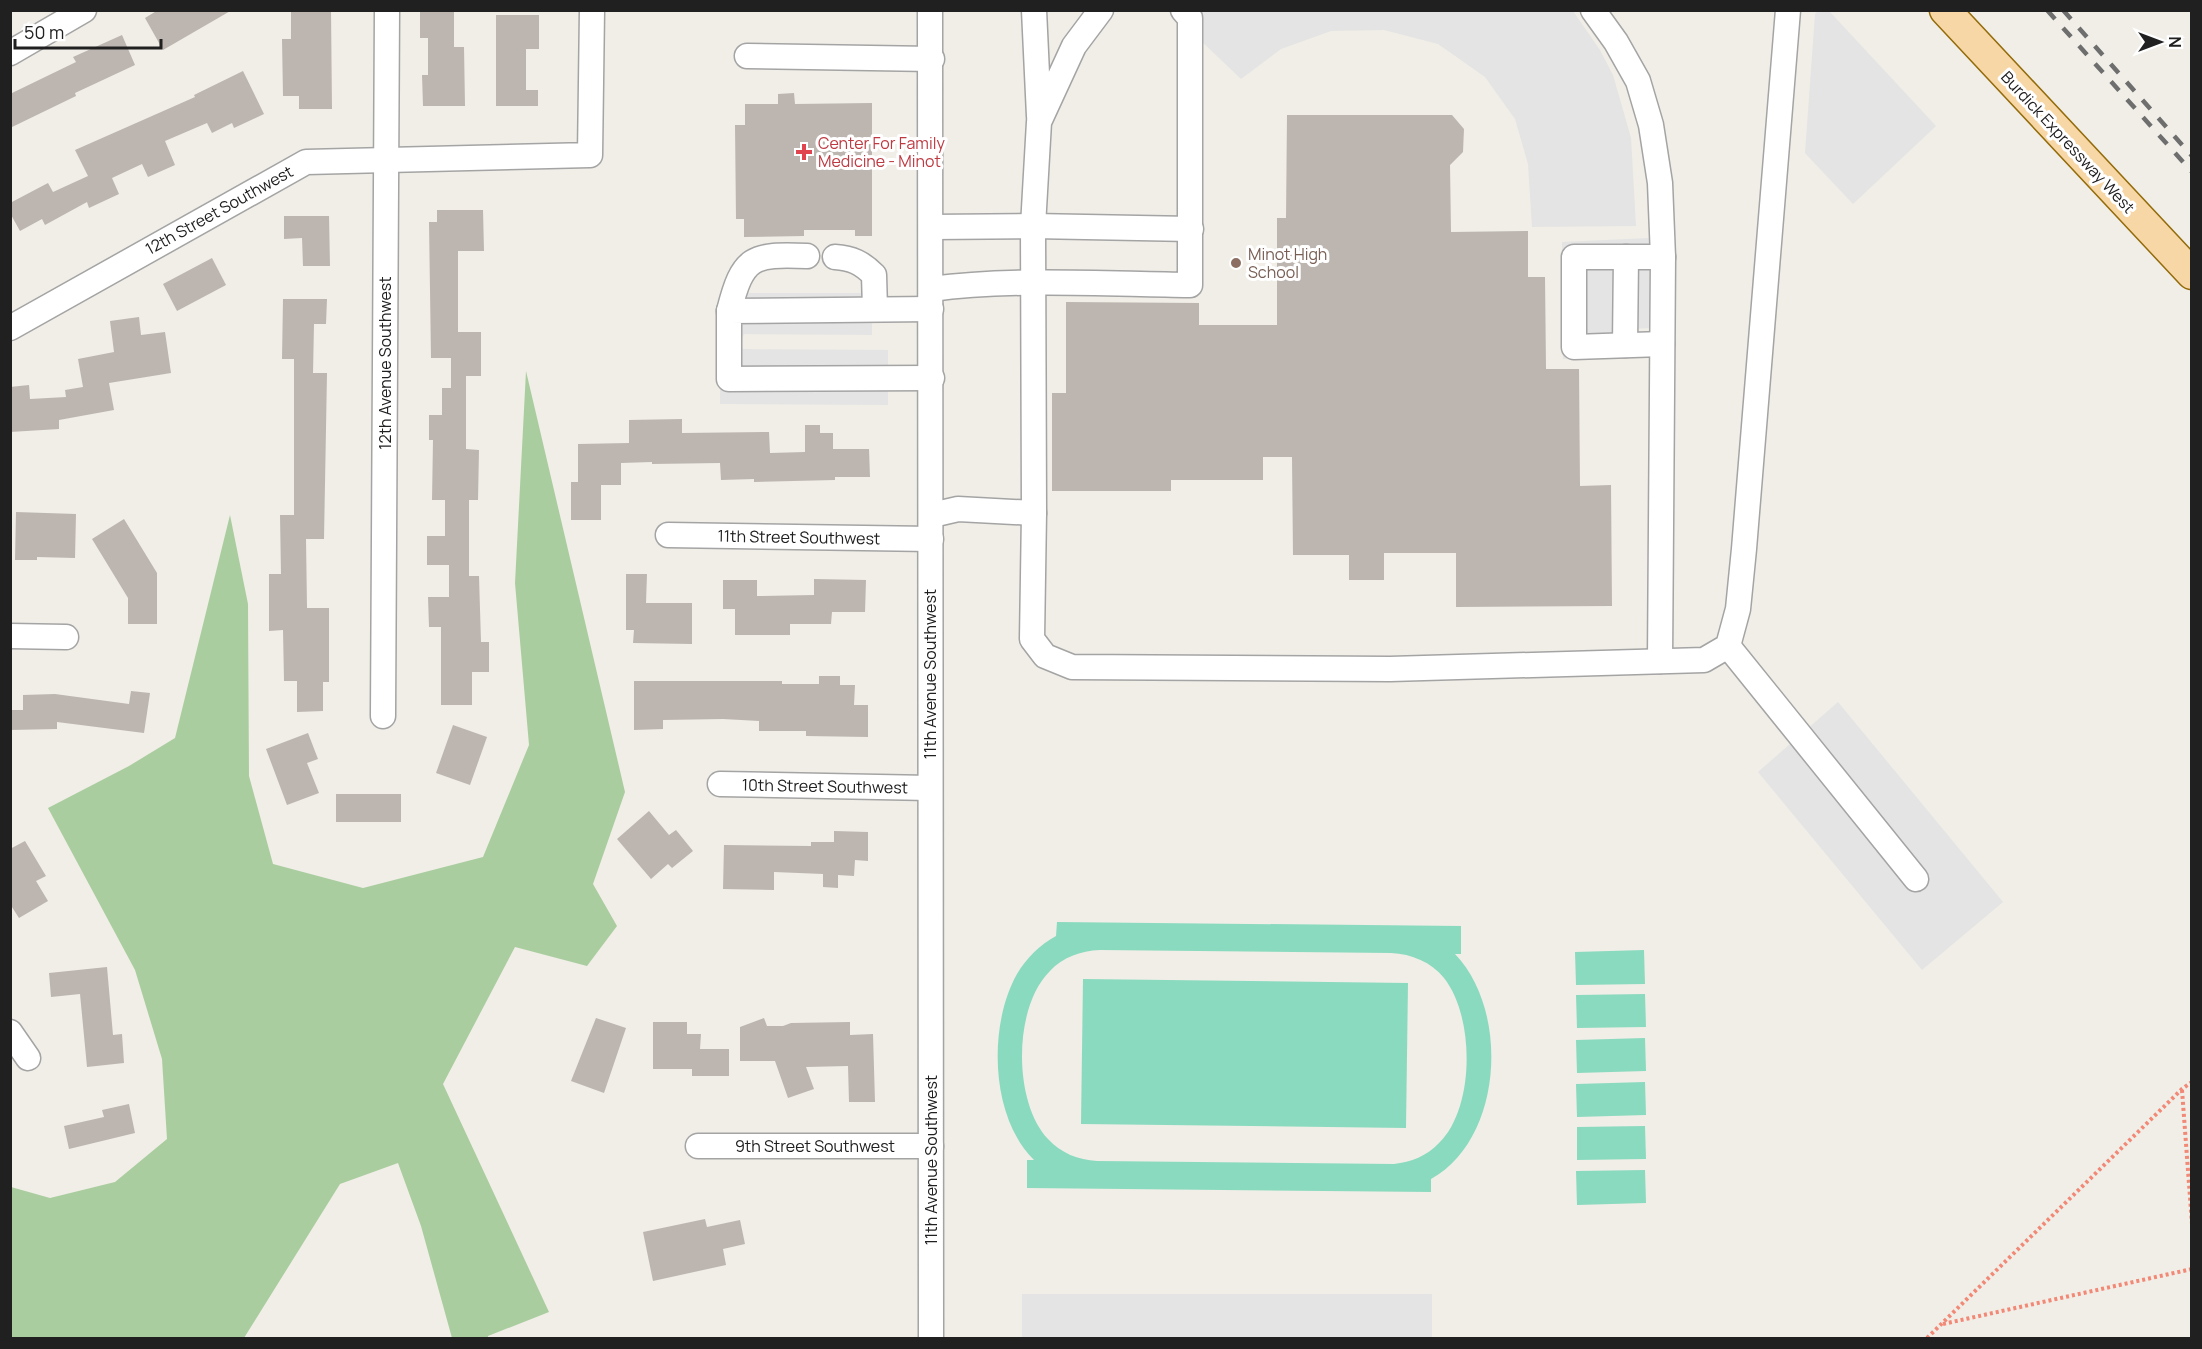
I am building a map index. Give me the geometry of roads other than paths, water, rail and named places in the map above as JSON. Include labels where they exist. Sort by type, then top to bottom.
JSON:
[{"type":"main road","name":"Burdick Expressway West","points":[[1944,10],[2192,274]]},
{"type":"street","name":"12th Avenue Southwest","points":[[383,716],[387,10]]},
{"type":"street","name":"12th Street Southwest","points":[[10,328],[306,162],[590,155],[592,10]]},
{"type":"street","name":"11th Avenue Southwest","points":[[930,10],[932,59],[931,1338]]},
{"type":"street","points":[[1034,10],[1039,122],[1033,226],[1032,639],[1045,656],[1072,667],[1390,669],[1704,660],[1728,646],[1738,609],[1744,549],[1788,10]]},
{"type":"street","points":[[1039,122],[1074,46],[1101,10]]},
{"type":"street","points":[[729,311],[875,309],[931,299],[960,285],[1034,283],[1190,285],[1190,18],[1183,10]]},
{"type":"street","points":[[1593,10],[1616,42],[1638,81],[1652,124],[1660,183],[1663,256],[1660,661]]},
{"type":"street","points":[[10,54],[71,14]]},
{"type":"street","points":[[747,56],[932,59]]},
{"type":"street","points":[[931,227],[1191,229]]},
{"type":"street","points":[[807,256],[780,255],[760,258],[746,265],[737,280],[729,311],[729,379],[932,378]]},
{"type":"street","points":[[1662,344],[1574,347],[1574,257],[1663,256]]},
{"type":"street","points":[[835,257],[847,258],[864,264],[874,275],[875,309]]},
{"type":"street","points":[[1625,345],[1626,257]]},
{"type":"street","name":"11th Street Southwest","points":[[668,535],[931,527],[957,509],[1034,513]]},
{"type":"street","points":[[10,636],[66,638]]},
{"type":"street","points":[[1728,646],[1916,879]]},
{"type":"street","name":"10th Street Southwest","points":[[720,784],[930,788]]},
{"type":"street","points":[[10,1032],[28,1058]]},
{"type":"street","name":"9th Street Southwest","points":[[698,1146],[931,1146]]},
{"type":"railway","points":[[2047,10],[2192,172]]},
{"type":"railway","points":[[2063,10],[2192,156]]},
{"type":"place","name":"Center For Family Medicine - Minot","points":[[804,152]]},
{"type":"place","name":"Minot High School","points":[[1236,263]]}]
